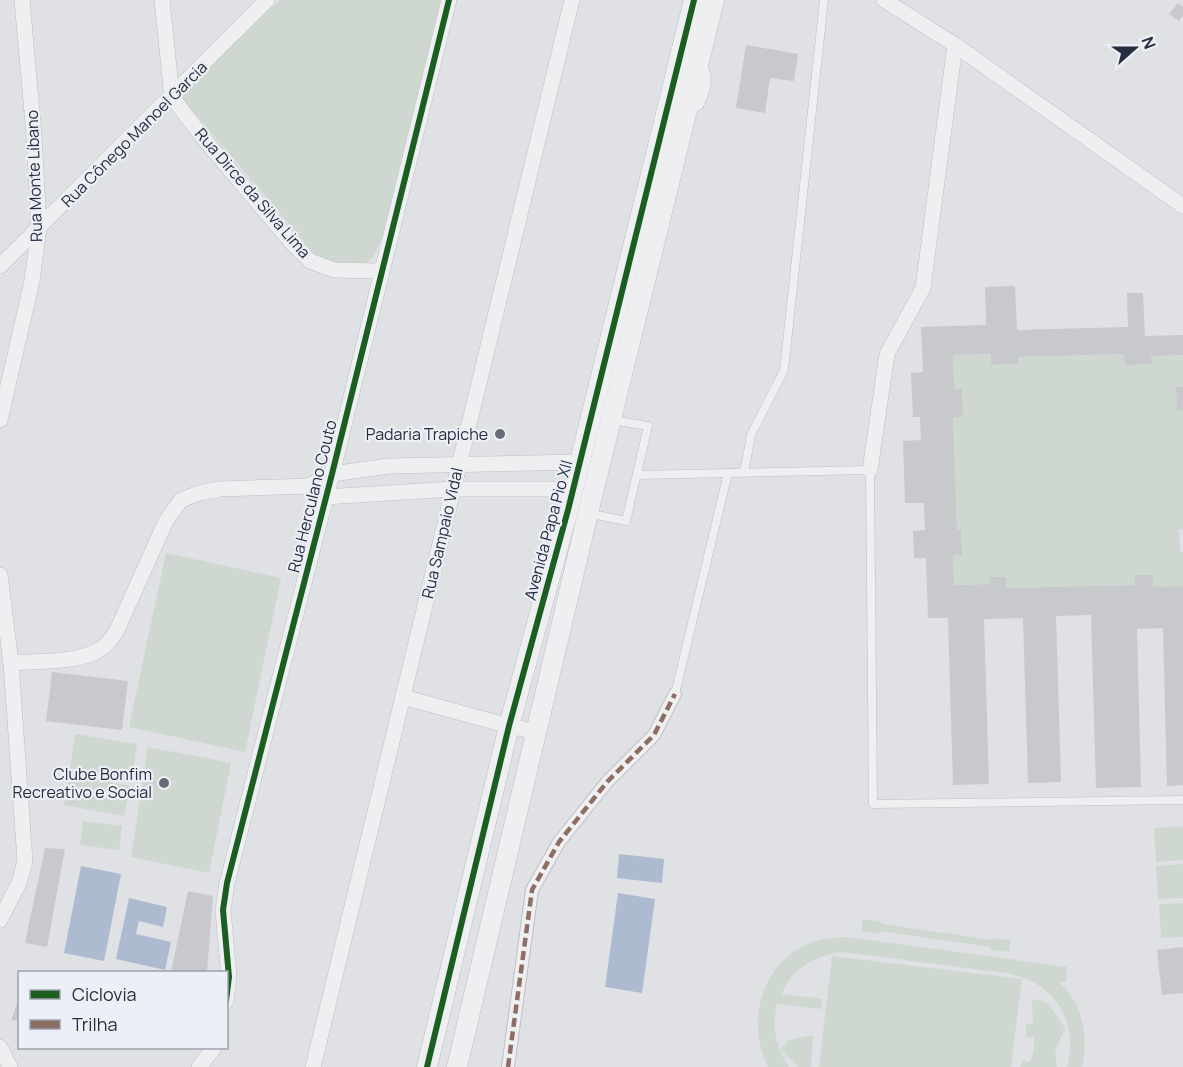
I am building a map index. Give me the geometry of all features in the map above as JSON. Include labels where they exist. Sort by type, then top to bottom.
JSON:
[{"type":"street","name":"Rua Monte Líbano","points":[[0,420],[32,281],[39,228],[34,135],[22,0]]},
{"type":"street","points":[[162,0],[172,97]]},
{"type":"street","name":"Rua Cônego Manoel Garcia","points":[[0,266],[267,0]]},
{"type":"street","name":"Rua Herculano Couto","points":[[228,985],[223,910],[227,883],[332,474],[449,0]]},
{"type":"street","name":"Rua Sampaio Vidal","points":[[313,1067],[572,0]]},
{"type":"street","points":[[884,0],[955,45],[1183,206]]},
{"type":"street","points":[[692,6],[712,9]]},
{"type":"street","name":"Avenida Papa Pio XII","points":[[427,1067],[509,726],[568,510],[692,6]]},
{"type":"street","name":"Avenida Papa Pio XII","points":[[457,1067],[588,513],[712,9]]},
{"type":"street","points":[[870,470],[887,354],[923,288],[955,45]]},
{"type":"street","name":"Rua Dirce da Silva Lima","points":[[172,97],[244,187],[310,261],[334,270],[381,271]]},
{"type":"street","points":[[639,221],[659,227]]},
{"type":"street","points":[[11,663],[81,657],[101,649],[110,641],[166,521],[182,500],[199,493],[221,489],[308,486],[332,474],[389,466],[580,462]]},
{"type":"street","points":[[308,486],[326,497],[453,489],[573,489]]},
{"type":"street","points":[[0,576],[11,663],[25,861],[19,883],[0,920]]},
{"type":"street","points":[[508,1067],[532,890],[560,842],[607,782],[654,735],[675,694]]},
{"type":"street","points":[[403,697],[537,732]]},
{"type":"street","points":[[0,1047],[10,1067]]},
{"type":"street","points":[[199,1067],[213,1049]]},
{"type":"street","points":[[211,1067],[215,1049]]},
{"type":"lane","points":[[744,473],[751,435],[784,370],[824,0]]},
{"type":"lane","points":[[568,510],[626,521],[648,426],[591,418]]},
{"type":"lane","points":[[637,476],[870,470],[873,804],[1183,800]]},
{"type":"lane","points":[[675,694],[728,473]]},
{"type":"shaded area","points":[[280,0],[443,0],[382,238],[374,256],[364,265],[323,264],[179,95]]},
{"type":"shaded area","points":[[991,354],[992,365],[1018,364],[1018,357],[1124,354],[1152,363],[1151,356],[1183,355],[1183,387],[1176,387],[1177,411],[1183,410],[1183,529],[1179,529],[1180,552],[1183,552],[1183,586],[1153,587],[1152,575],[1134,575],[1135,585],[1006,588],[1006,577],[990,577],[990,584],[954,585],[953,555],[962,554],[961,530],[957,530],[953,418],[963,417],[962,389],[954,390],[953,355]]},
{"type":"shaded area","points":[[166,553],[281,578],[245,752],[129,727]]},
{"type":"shaded area","points":[[75,734],[137,744],[132,779],[70,769]]},
{"type":"shaded area","points":[[148,747],[231,763],[209,873],[131,857]]},
{"type":"shaded area","points":[[70,774],[130,786],[124,816],[64,805]]},
{"type":"shaded area","points":[[83,821],[122,826],[119,850],[80,845]]},
{"type":"shaded area","points":[[1183,826],[1183,860],[1156,862],[1154,828]]},
{"type":"shaded area","points":[[1183,864],[1183,898],[1158,899],[1156,866]]},
{"type":"shaded area","points":[[1183,903],[1183,937],[1161,938],[1159,904]]},
{"type":"shaded area","points":[[863,919],[881,922],[881,924],[992,940],[992,938],[1011,940],[1009,952],[991,950],[991,947],[880,931],[879,934],[861,931]]},
{"type":"shaded area","points":[[848,937],[1067,967],[1066,982],[1058,982],[1073,999],[1082,1021],[1085,1044],[1082,1067],[1067,1067],[1070,1034],[1059,1005],[1037,984],[1023,977],[842,952],[814,960],[791,977],[782,994],[822,999],[821,1009],[777,1004],[776,1037],[789,1067],[768,1067],[761,1050],[758,1013],[769,979],[780,964],[794,952],[820,940]]},
{"type":"shaded area","points":[[832,956],[1022,979],[1011,1067],[819,1067]]},
{"type":"shaded area","points":[[1032,999],[1048,1003],[1065,1028],[1055,1051],[1057,1067],[1020,1067],[1023,1060],[1030,1062],[1034,1049],[1034,1037],[1026,1037],[1026,1024],[1033,1023]]},
{"type":"shaded area","points":[[813,1036],[811,1067],[798,1067],[780,1049],[789,1040]]},
{"type":"water","points":[[619,854],[664,859],[662,883],[617,878]]},
{"type":"water","points":[[81,866],[121,874],[104,961],[64,953]]},
{"type":"water","points":[[618,893],[655,899],[642,993],[605,987]]},
{"type":"water","points":[[129,898],[167,907],[163,927],[139,921],[136,934],[171,942],[165,970],[116,959]]},
{"type":"building","points":[[1178,3],[1183,7],[1183,15],[1179,21],[1169,14]]},
{"type":"building","points":[[746,45],[798,54],[794,81],[770,78],[765,113],[736,108]]},
{"type":"building","points":[[1015,286],[1017,330],[1128,327],[1127,293],[1143,293],[1145,336],[1183,335],[1183,355],[1151,356],[1152,364],[1125,365],[1124,354],[1018,357],[1018,364],[991,365],[991,354],[953,355],[954,390],[962,389],[963,417],[953,418],[957,530],[961,530],[962,555],[953,555],[954,585],[990,584],[989,577],[1006,577],[1006,588],[1135,585],[1134,575],[1153,575],[1153,587],[1183,586],[1183,785],[1167,786],[1163,628],[1137,629],[1141,787],[1096,788],[1091,615],[1056,616],[1061,782],[1028,783],[1023,618],[984,619],[989,784],[953,785],[948,618],[928,618],[926,558],[914,558],[913,531],[925,530],[924,503],[905,503],[903,441],[921,440],[920,417],[913,417],[911,373],[923,372],[921,327],[986,325],[985,287]]},
{"type":"building","points":[[1176,387],[1183,387],[1183,410],[1177,411]]},
{"type":"building","points":[[52,672],[128,681],[122,730],[46,721]]},
{"type":"building","points":[[45,848],[65,849],[47,947],[25,943]]},
{"type":"building","points":[[188,891],[213,896],[207,971],[171,971]]},
{"type":"building","points":[[1183,947],[1183,993],[1162,995],[1157,950]]},
{"type":"building","points":[[18,994],[18,1021],[11,1020]]},
{"type":"marked path","points":[[508,1067],[532,890],[559,842],[607,782],[654,735],[675,694]]},
{"type":"cycle path","points":[[228,985],[223,910],[227,883],[332,474],[449,0]]},
{"type":"cycle path","points":[[427,1067],[509,726],[568,510],[694,0]]},
{"type":"place","name":"Padaria Trapiche","points":[[500,434]]},
{"type":"place","name":"Clube Bonfim Recreativo e Social","points":[[164,783]]}]
